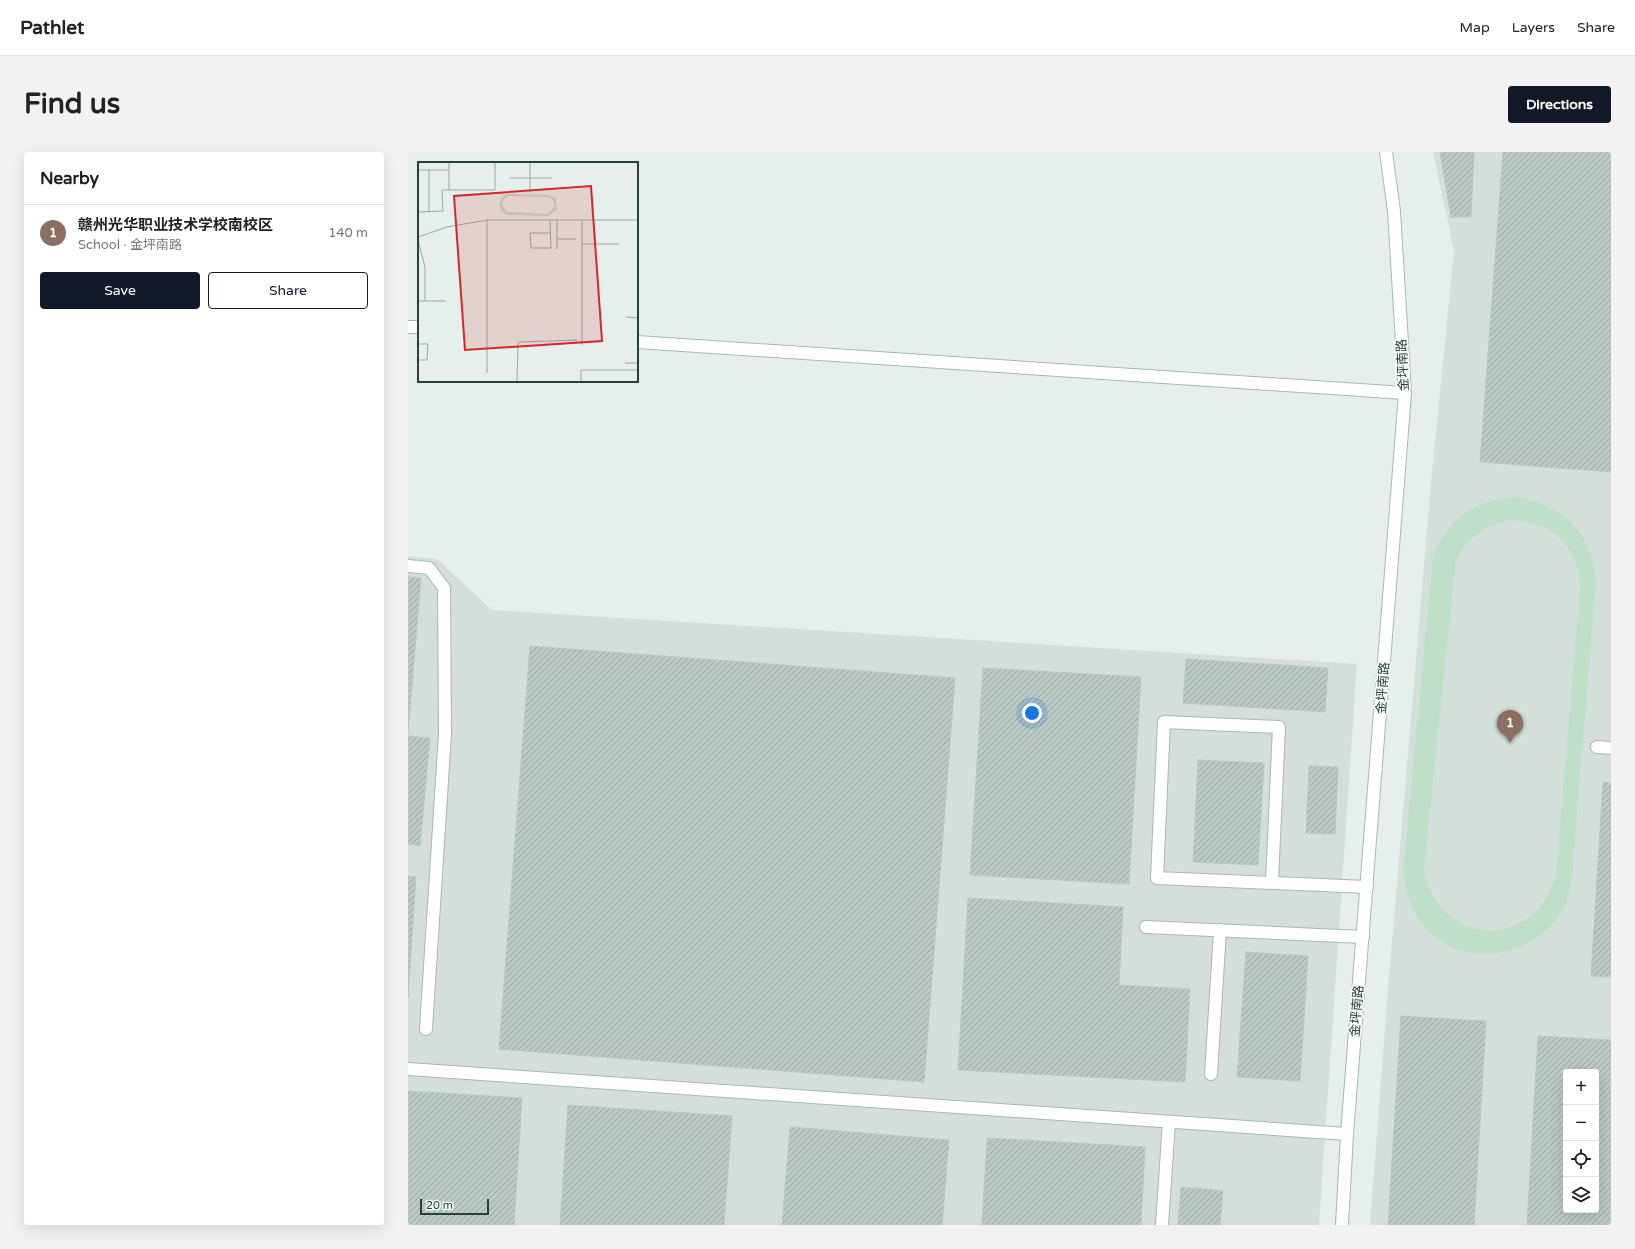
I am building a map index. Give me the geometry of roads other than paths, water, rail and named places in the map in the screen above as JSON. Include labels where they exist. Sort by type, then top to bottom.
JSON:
[{"type":"street","name":"金坪南路","points":[[1342,1225],[1347,1134],[1405,393],[1394,211],[1386,152]]},
{"type":"street","points":[[638,342],[1405,393]]},
{"type":"street","points":[[408,566],[429,568],[444,588],[445,734],[426,1029]]},
{"type":"street","points":[[1272,882],[1279,727],[1164,722],[1158,878],[1367,887]]},
{"type":"street","points":[[1597,747],[1611,748]]},
{"type":"street","points":[[1146,927],[1363,937]]},
{"type":"street","points":[[1211,1074],[1220,930]]},
{"type":"street","points":[[408,1069],[1347,1134]]},
{"type":"street","points":[[1162,1225],[1169,1122]]},
{"type":"place","name":"赣州光华职业技术学校南校区","points":[[1510,743]]}]
